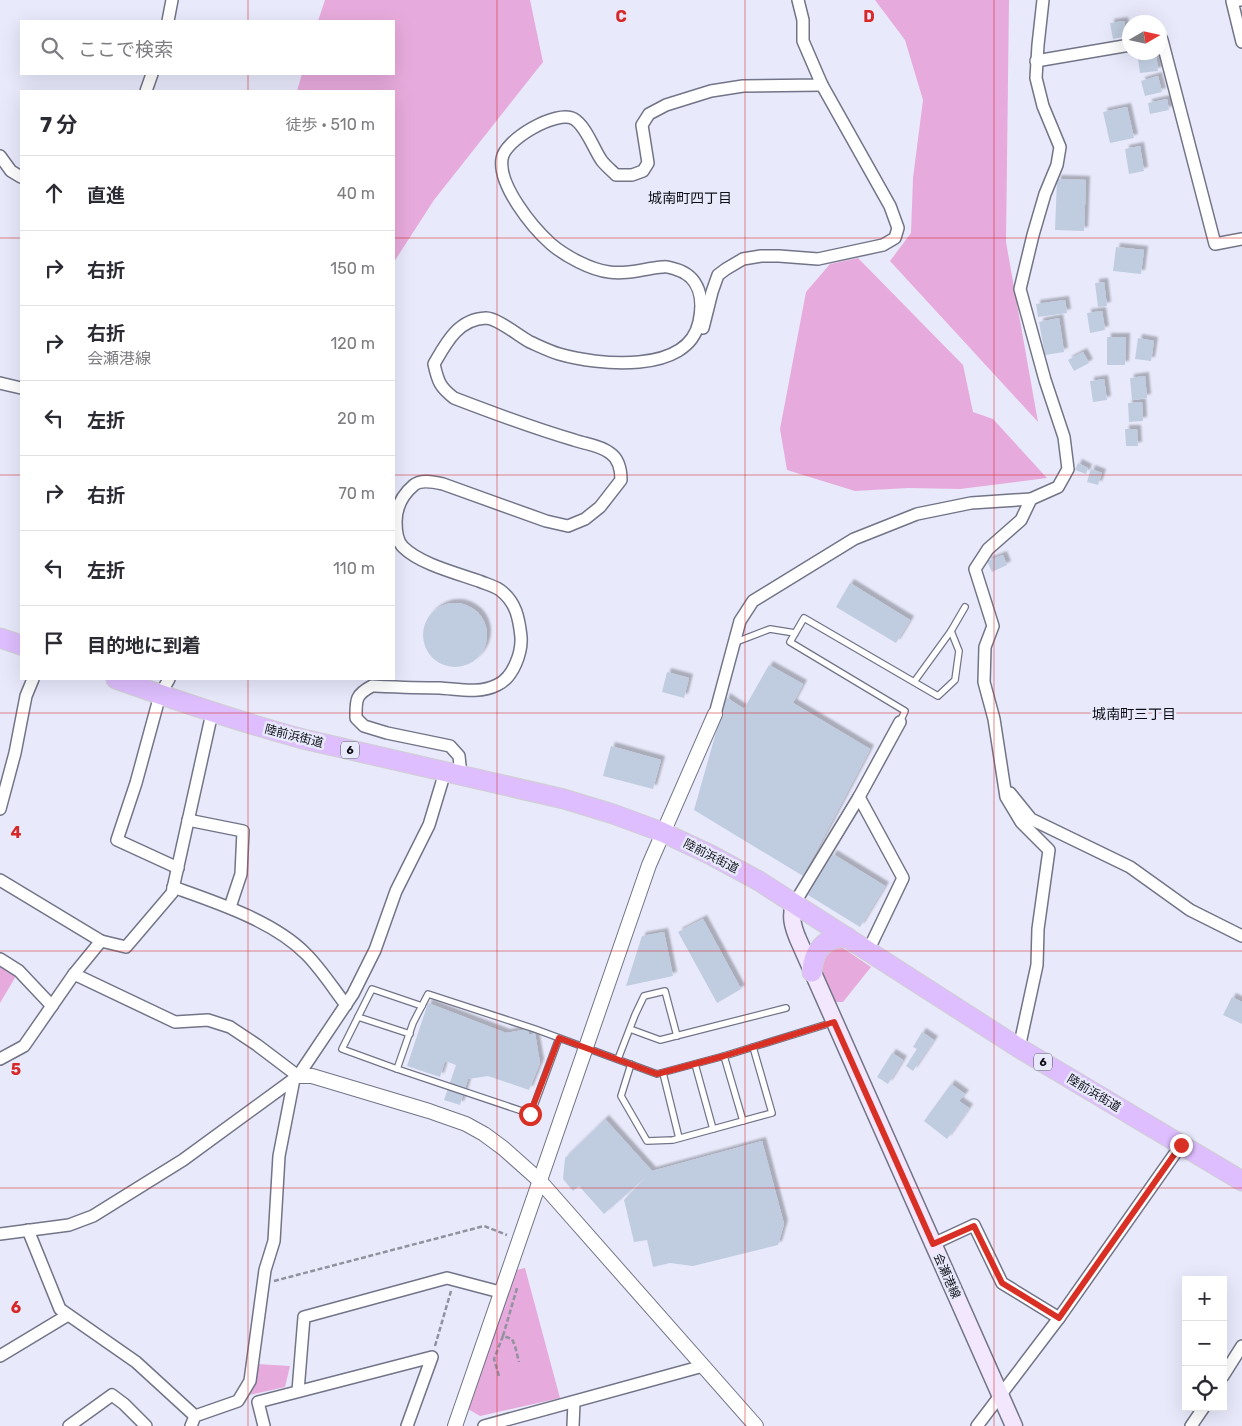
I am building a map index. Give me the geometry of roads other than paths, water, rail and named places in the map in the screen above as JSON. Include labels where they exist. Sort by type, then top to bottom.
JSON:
[{"type":"highway","points":[[0,638],[20,645]]},
{"type":"highway","name":"陸前浜街道","points":[[122,680],[165,687],[212,713],[304,739],[564,799],[662,832],[737,869],[847,937],[1019,1048],[1242,1181]]},
{"type":"highway","points":[[812,972],[816,953],[822,944],[838,937],[847,937]]},
{"type":"main road","name":"会瀬港線","points":[[794,904],[792,912],[794,928],[812,972],[1014,1426]]},
{"type":"street","points":[[168,20],[172,0]]},
{"type":"street","points":[[0,1234],[69,1225],[93,1216],[183,1160],[296,1078],[346,1005],[375,950],[396,891],[429,826],[453,774],[459,756],[450,746],[387,733],[364,726],[356,718],[356,700],[362,692],[372,686],[479,690],[497,685],[509,675],[516,662],[522,643],[518,614],[511,600],[499,589],[432,564],[414,555],[402,546],[397,534],[396,520],[398,507],[404,494],[416,483],[428,481],[443,484],[546,521],[568,526],[585,519],[600,507],[621,480],[621,470],[617,462],[610,453],[598,447],[454,398],[442,388],[437,378],[434,364],[449,337],[460,326],[473,320],[488,318],[529,342],[558,354],[590,361],[642,362],[664,357],[691,346],[701,335],[718,275],[734,264],[761,256],[818,259],[883,245],[895,238],[898,228],[890,206],[822,85],[803,41],[803,20],[798,0]]},
{"type":"street","points":[[455,1426],[505,1277],[587,1048],[648,865],[715,714],[740,622],[753,601],[854,539],[917,514],[971,503],[1031,499],[1058,487],[1068,469],[1064,437],[1045,380],[1020,289],[1033,236],[1045,194],[1057,165],[1060,148],[1043,106],[1036,78],[1036,61],[1043,0]]},
{"type":"street","points":[[1240,0],[1232,1],[1242,42]]},
{"type":"street","points":[[1036,61],[1122,46]]},
{"type":"street","points":[[1167,59],[1215,244],[1242,239]]},
{"type":"street","points":[[146,90],[152,75]]},
{"type":"street","points":[[683,349],[691,340],[699,323],[700,304],[698,286],[689,275],[665,266],[637,271],[609,272],[578,262],[551,244],[524,215],[510,192],[502,170],[502,157],[510,142],[543,122],[560,117],[574,119],[583,128],[603,163],[616,174],[632,175],[643,171],[648,163],[642,125],[649,114],[666,105],[711,91],[743,86],[822,85]]},
{"type":"street","points":[[0,156],[11,171],[20,176]]},
{"type":"street","points":[[0,383],[20,388]]},
{"type":"street","points":[[1019,1048],[1037,965],[1038,929],[1049,850],[1021,822],[1006,797],[994,718],[984,682],[985,647],[993,626],[976,569],[988,549],[1021,520],[1031,499]]},
{"type":"street","points":[[0,809],[15,753],[26,696],[33,680]]},
{"type":"street","points":[[165,687],[136,783],[116,840],[178,868]]},
{"type":"street","points":[[0,880],[101,942],[126,947],[172,893],[212,713]]},
{"type":"street","points":[[794,904],[859,797],[900,722]]},
{"type":"street","points":[[1005,786],[1031,820],[1130,867],[1190,910],[1242,936]]},
{"type":"street","points":[[859,797],[903,878],[868,951]]},
{"type":"street","points":[[188,820],[243,831],[241,874],[230,907]]},
{"type":"street","points":[[173,887],[230,907],[284,936],[306,954],[346,1005]]},
{"type":"street","points":[[0,1059],[24,1046],[74,974],[101,942]]},
{"type":"street","points":[[0,960],[19,972],[52,1006]]},
{"type":"street","points":[[74,974],[175,1022],[208,1020],[230,1027],[257,1045],[296,1078],[312,1076],[348,1086],[466,1124],[484,1134],[539,1180],[756,1426]]},
{"type":"street","points":[[28,1230],[60,1309],[136,1362],[193,1421],[238,1402],[250,1381],[265,1270],[274,1241],[279,1156],[296,1078]]},
{"type":"street","points":[[977,1426],[1001,1397],[1059,1318],[1181,1145]]},
{"type":"street","points":[[933,1244],[974,1226],[1002,1283],[1059,1318]]},
{"type":"street","points":[[298,1392],[304,1317],[447,1278],[500,1292]]},
{"type":"street","points":[[0,1356],[68,1314]]},
{"type":"street","points":[[1227,1370],[1242,1346]]},
{"type":"street","points":[[264,1426],[258,1402],[432,1356],[407,1426]]},
{"type":"street","points":[[484,1426],[703,1366]]},
{"type":"street","points":[[69,1426],[112,1395],[146,1426]]},
{"type":"street","points":[[573,1426],[574,1402]]},
{"type":"street","points":[[1191,1426],[1201,1411]]},
{"type":"lane","points":[[914,682],[951,631],[965,606]]},
{"type":"lane","points":[[900,722],[905,710],[790,642],[795,633],[804,618],[938,696],[954,680],[958,651],[951,631]]},
{"type":"lane","points":[[736,642],[770,629],[795,633]]},
{"type":"lane","points":[[422,1006],[372,988],[342,1049],[530,1114],[559,1038]]},
{"type":"lane","points":[[618,1059],[644,996],[665,991],[677,1036]]},
{"type":"lane","points":[[397,1069],[428,994],[559,1038],[657,1074],[724,1056],[834,1022]]},
{"type":"lane","points":[[630,1029],[660,1040],[786,1008]]},
{"type":"lane","points":[[358,1017],[410,1034]]},
{"type":"lane","points":[[631,1064],[621,1096],[647,1142],[679,1138],[772,1113],[753,1047]]},
{"type":"lane","points":[[724,1056],[743,1121]]},
{"type":"lane","points":[[695,1064],[713,1129]]},
{"type":"lane","points":[[663,1073],[679,1138]]},
{"type":"district","name":"城南町四丁目","points":[[690,198]]},
{"type":"district","name":"城南町三丁目","points":[[1134,714]]}]
